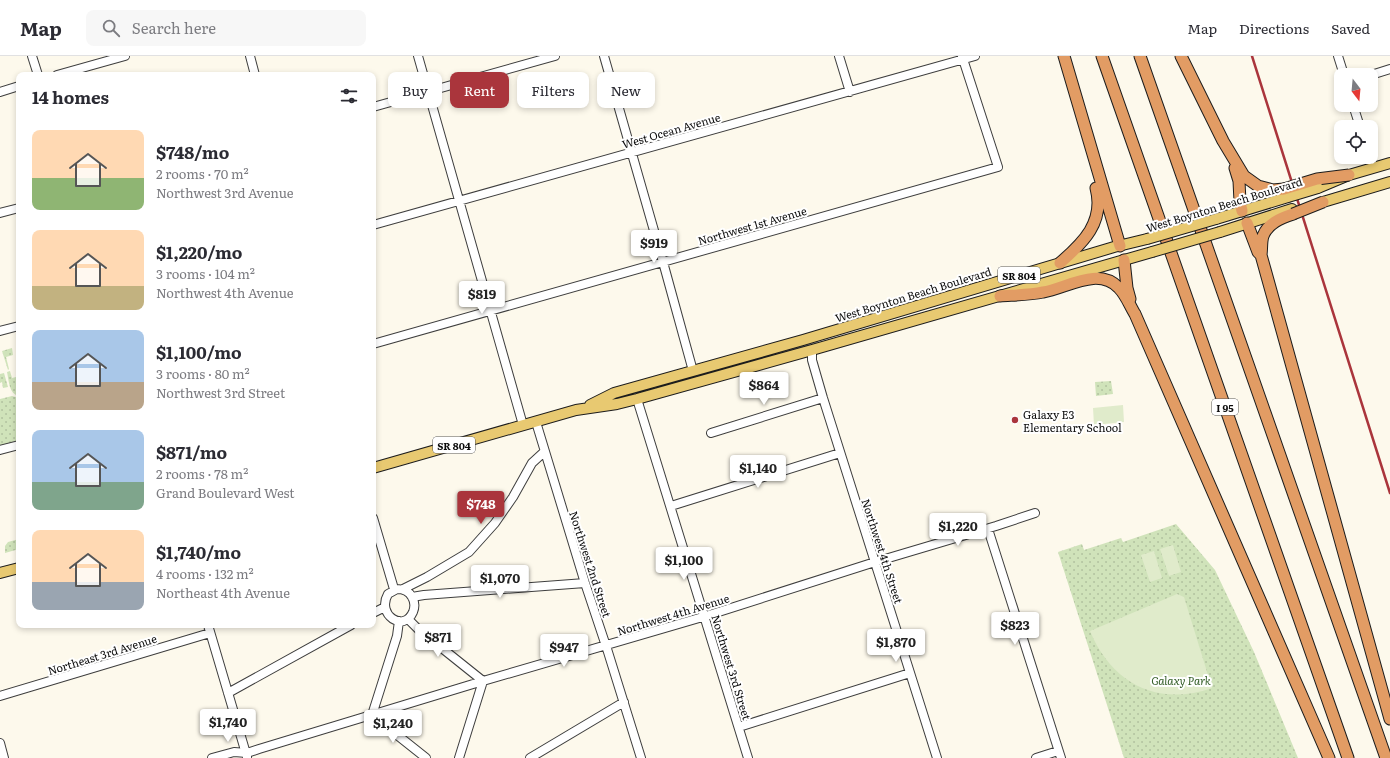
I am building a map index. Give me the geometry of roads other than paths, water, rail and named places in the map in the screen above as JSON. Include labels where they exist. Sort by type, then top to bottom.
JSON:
[{"type":"highway","points":[[1064,56],[1120,246]]},
{"type":"highway","name":"I 95","points":[[1102,56],[1348,758]]},
{"type":"highway","points":[[1140,56],[1386,758]]},
{"type":"highway","points":[[1181,56],[1223,141],[1240,181],[1240,202],[1242,211]]},
{"type":"highway","points":[[1223,141],[1240,170],[1248,180],[1267,189],[1286,193],[1317,179],[1348,175]]},
{"type":"highway","points":[[1060,263],[1084,241],[1091,229],[1096,215],[1098,196],[1093,179],[1089,142]]},
{"type":"highway","points":[[1261,255],[1264,236],[1268,228],[1276,221],[1292,212],[1323,202]]},
{"type":"highway","points":[[1247,223],[1258,252],[1261,255],[1390,719]]},
{"type":"highway","points":[[1124,260],[1128,293],[1135,314],[1329,758]]},
{"type":"highway","points":[[1000,296],[1043,292],[1090,279],[1103,278],[1118,288],[1135,314]]},
{"type":"main road","points":[[1348,175],[1390,163]]},
{"type":"main road","points":[[1323,202],[1390,182]]},
{"type":"main road","name":"West Boynton Beach Boulevard","points":[[581,409],[614,393],[693,372],[1060,263],[1242,211],[1286,193]]},
{"type":"main road","points":[[1242,211],[1247,223]]},
{"type":"main road","name":"West Boynton Beach Boulevard","points":[[376,467],[581,409],[617,404],[637,399],[1000,296],[1247,223],[1292,212]]},
{"type":"main road","points":[[1120,246],[1124,260]]},
{"type":"main road","points":[[812,350],[821,342],[864,329],[890,314]]},
{"type":"main road","points":[[0,573],[16,569]]},
{"type":"street","points":[[32,56],[37,72]]},
{"type":"street","points":[[68,72],[124,56]]},
{"type":"street","points":[[250,56],[254,72]]},
{"type":"street","points":[[418,56],[423,72]]},
{"type":"street","points":[[442,87],[555,56]]},
{"type":"street","points":[[604,56],[693,372]]},
{"type":"street","points":[[839,56],[850,92]]},
{"type":"street","name":"West Ocean Avenue","points":[[376,224],[850,92],[962,58],[975,56]]},
{"type":"street","points":[[1338,56],[1342,68]]},
{"type":"street","name":"Northwest 1st Avenue","points":[[376,343],[998,167],[962,58]]},
{"type":"street","points":[[1378,73],[1390,69]]},
{"type":"street","points":[[0,92],[16,87]]},
{"type":"street","points":[[376,106],[388,103]]},
{"type":"street","points":[[434,108],[523,425]]},
{"type":"street","points":[[0,213],[16,209]]},
{"type":"street","points":[[0,331],[16,327]]},
{"type":"street","name":"Northwest 4th Street","points":[[812,350],[812,361],[823,398],[937,758]]},
{"type":"street","points":[[711,433],[823,398]]},
{"type":"street","name":"Northwest 3rd Street","points":[[637,399],[706,616],[748,758]]},
{"type":"street","name":"Northwest 2nd Street","points":[[536,422],[544,452],[641,758]]},
{"type":"street","points":[[0,450],[16,446]]},
{"type":"street","points":[[403,589],[412,597],[414,610],[411,616],[399,621],[390,617],[385,607],[387,596],[394,589],[403,589],[469,552],[505,511],[532,463],[544,452]]},
{"type":"street","points":[[671,506],[840,453]]},
{"type":"street","name":"Northwest 4th Avenue","points":[[212,758],[234,752],[248,756],[482,681],[706,616],[875,562],[988,529],[1035,513]]},
{"type":"street","points":[[376,528],[394,589]]},
{"type":"street","points":[[988,529],[1060,755],[1036,758]]},
{"type":"street","points":[[412,597],[424,594],[585,583]]},
{"type":"street","points":[[376,612],[385,607]]},
{"type":"street","points":[[408,618],[418,629],[482,681],[459,758]]},
{"type":"street","points":[[399,621],[397,636],[372,715],[426,758]]},
{"type":"street","points":[[209,628],[248,756]]},
{"type":"street","points":[[228,694],[345,628]]},
{"type":"street","name":"Northeast 3rd Avenue","points":[[0,696],[210,633]]},
{"type":"street","points":[[739,727],[910,673]]},
{"type":"street","points":[[530,758],[624,702]]},
{"type":"street","points":[[0,743],[4,758]]},
{"type":"railway","points":[[1252,56],[1390,493]]},
{"type":"place","name":"Galaxy E3 Elementary School","points":[[1015,420]]},
{"type":"park label","name":"Galaxy Park","points":[[1181,680]]}]
